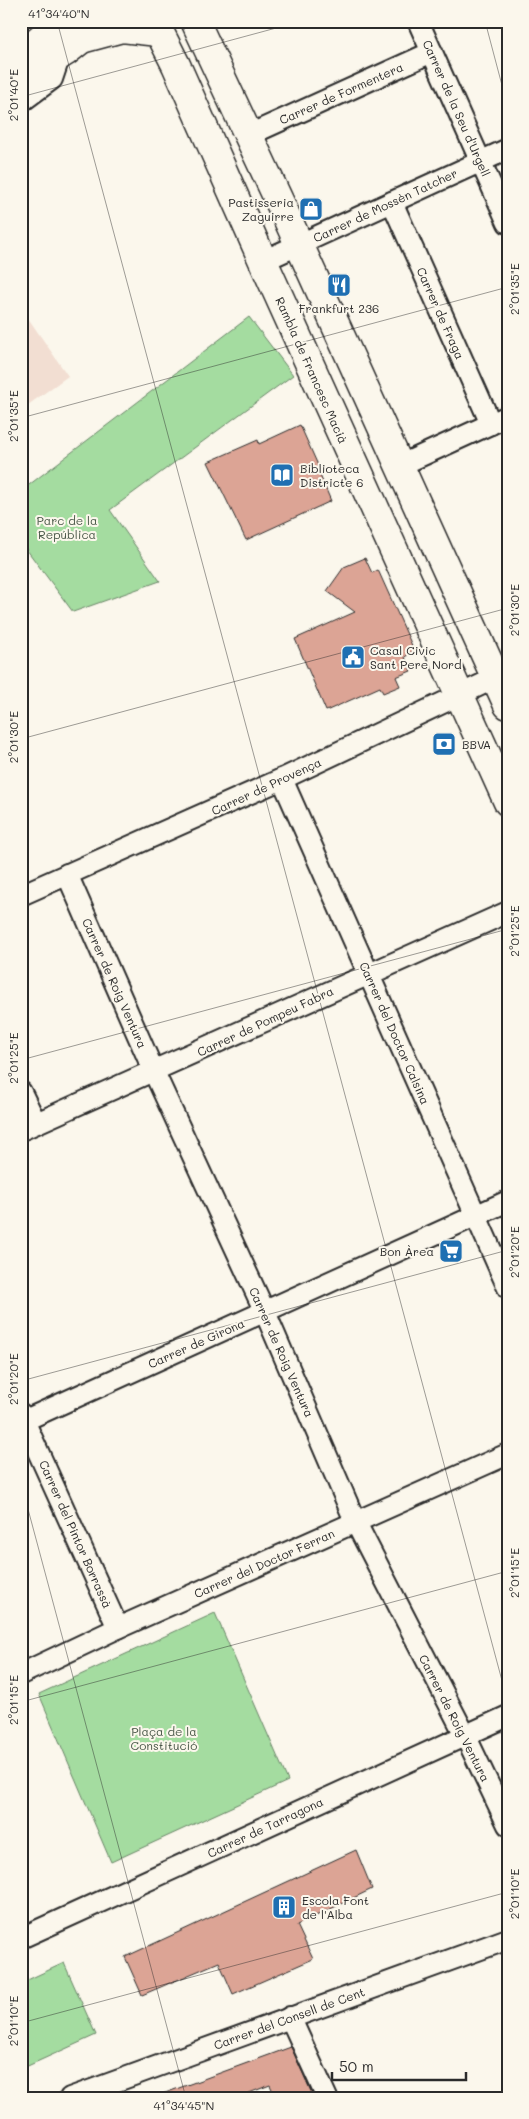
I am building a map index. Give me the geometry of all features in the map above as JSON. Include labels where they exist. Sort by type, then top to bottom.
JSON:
[{"type":"street","points":[[21,55],[61,21]]},
{"type":"street","name":"Carrer de la Seu d'Urgell","points":[[418,21],[508,223]]},
{"type":"street","points":[[203,24],[249,134],[401,465],[502,675],[508,705]]},
{"type":"street","points":[[21,80],[94,30],[156,27]]},
{"type":"street","name":"Rambla de Francesc Macià","points":[[156,27],[176,65],[263,262],[508,802]]},
{"type":"street","name":"Carrer de Formentera","points":[[249,134],[432,52]]},
{"type":"street","points":[[21,102],[52,80],[60,55]]},
{"type":"street","name":"Carrer de Mossèn Tatcher","points":[[263,262],[508,149]]},
{"type":"street","name":"Carrer de Fraga","points":[[392,202],[499,420]]},
{"type":"street","points":[[401,465],[499,420]]},
{"type":"street","name":"Carrer de Provença","points":[[21,895],[282,779],[502,675]]},
{"type":"street","name":"Carrer del Doctor Calsina","points":[[282,779],[508,1288]]},
{"type":"street","name":"Carrer de Roig Ventura","points":[[67,874],[154,1072],[265,1312],[355,1521],[465,1735],[508,1825]]},
{"type":"street","name":"Carrer de Pompeu Fabra","points":[[29,1127],[154,1072],[368,973],[508,912]]},
{"type":"street","points":[[21,1092],[29,1127]]},
{"type":"street","name":"Carrer de Girona","points":[[22,1419],[508,1202]]},
{"type":"street","name":"Carrer del Pintor Borrassà","points":[[22,1419],[118,1628]]},
{"type":"street","name":"Carrer del Doctor Ferran","points":[[21,1674],[118,1628],[508,1454]]},
{"type":"street","name":"Carrer de Tarragona","points":[[21,1938],[508,1716]]},
{"type":"street","name":"Carrer del Consell de Cent","points":[[70,2098],[508,1938]]},
{"type":"street","points":[[290,2018],[327,2098]]},
{"type":"shaded area","points":[[21,308],[68,376],[21,410]]},
{"type":"green space","name":"Parc de la República","points":[[249,317],[293,375],[110,510],[160,581],[73,612],[21,542],[21,491]]},
{"type":"green space","name":"Plaça de la Constitució","points":[[215,1613],[288,1781],[111,1862],[39,1694]]},
{"type":"green space","points":[[64,1963],[96,2035],[21,2069],[21,1983]]},
{"type":"building","points":[[300,425],[321,472],[319,473],[331,501],[246,540],[208,462],[258,440],[259,444]]},
{"type":"building","points":[[365,558],[372,573],[378,570],[414,650],[405,657],[411,671],[396,677],[400,686],[383,693],[380,687],[326,711],[295,639],[355,612],[327,591],[344,567]]},
{"type":"building","name":"Escola Font de l'Alba","points":[[356,1850],[372,1889],[297,1925],[313,1959],[233,1994],[219,1962],[142,1995],[125,1957]]},
{"type":"building","points":[[291,2047],[314,2098],[276,2098],[270,2085],[236,2098],[157,2098],[157,2096]]},
{"type":"place","name":"Pastisseria Zaguirre","points":[[311,209]]},
{"type":"place","name":"Frankfurt 236","points":[[339,285]]},
{"type":"place","name":"Biblioteca Districte 6","points":[[282,475]]},
{"type":"place","name":"Casal Civic Sant Pere Nord","points":[[353,657]]},
{"type":"place","name":"BBVA","points":[[444,744]]},
{"type":"place","name":"Bon Àrea","points":[[451,1251]]},
{"type":"place","name":"Escola Font de l'Alba","points":[[284,1907]]}]
